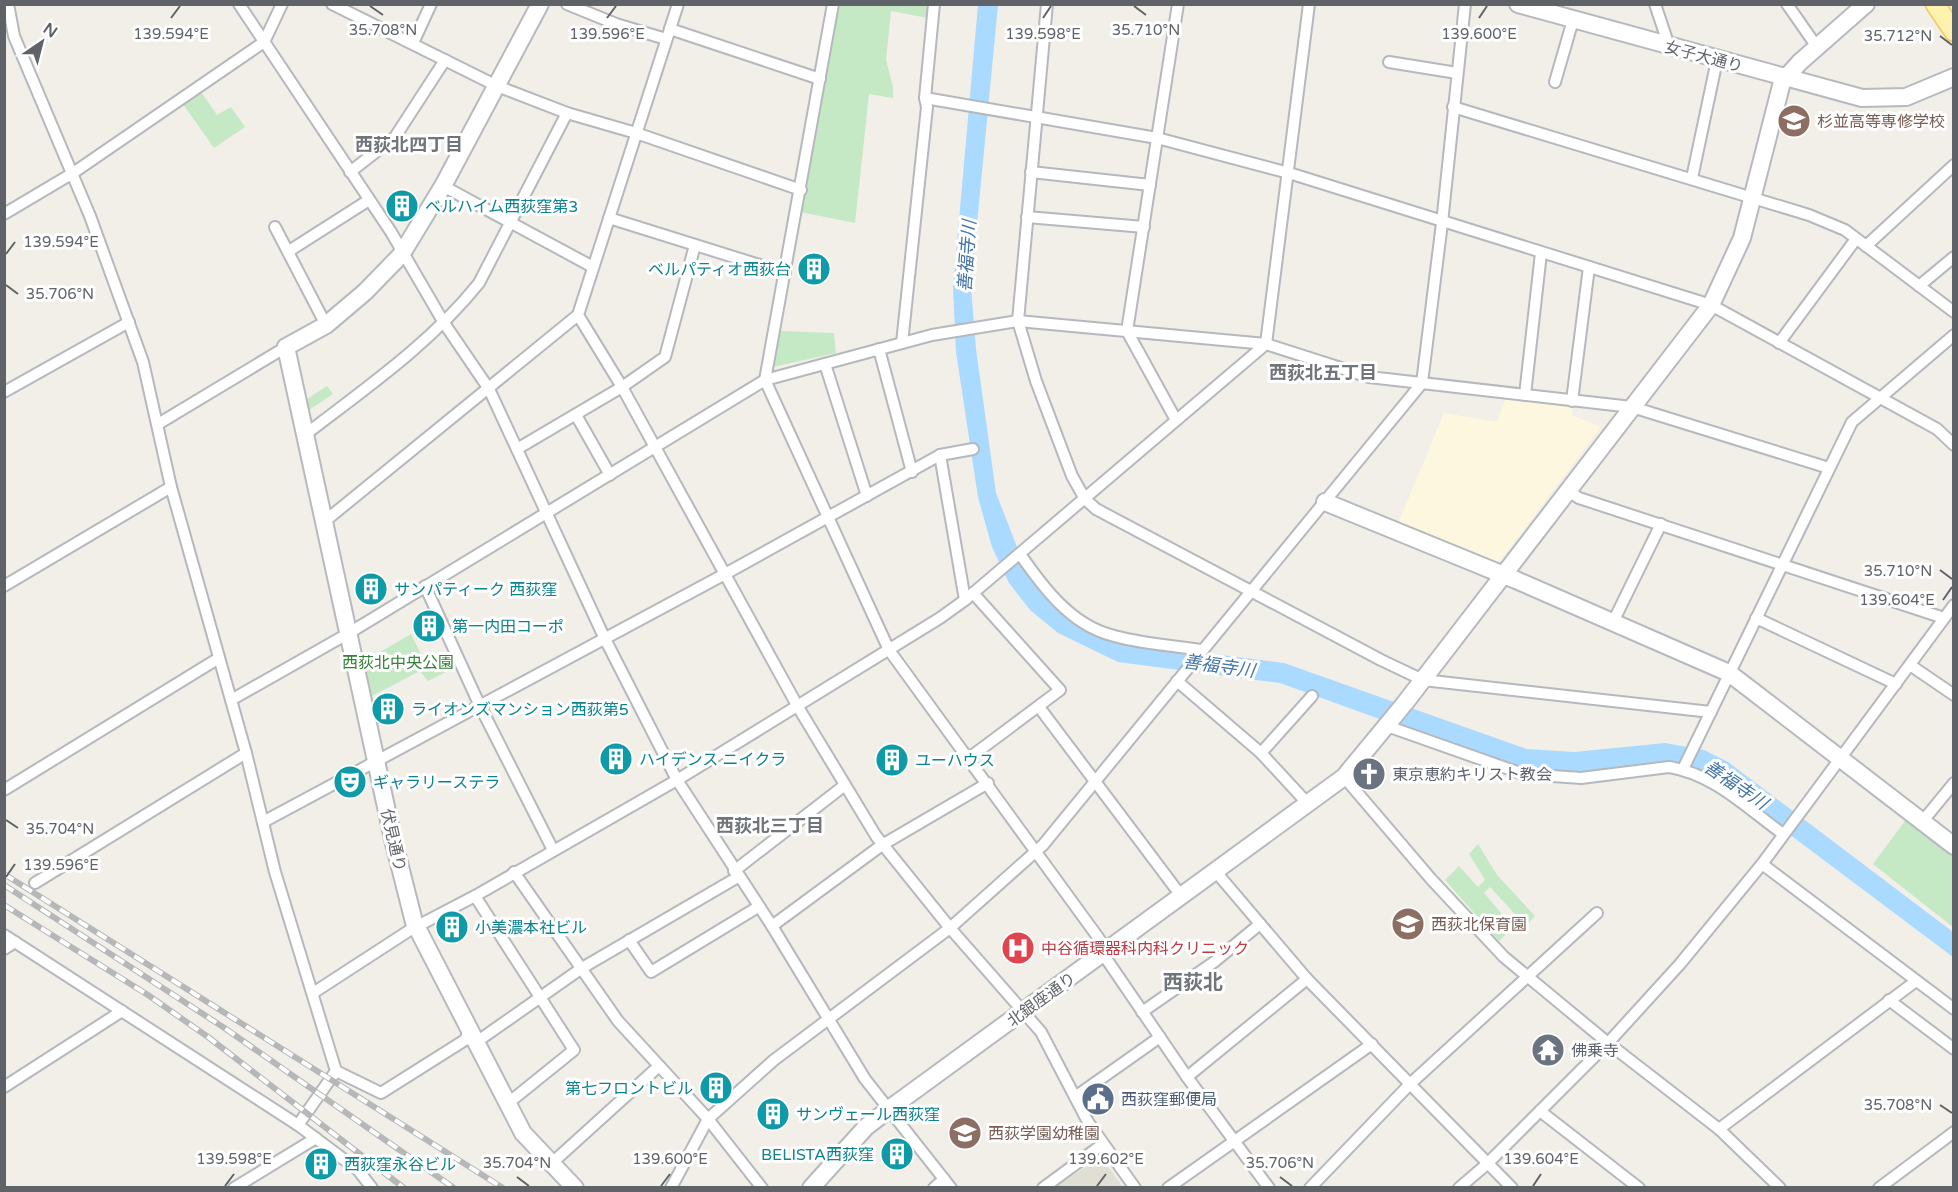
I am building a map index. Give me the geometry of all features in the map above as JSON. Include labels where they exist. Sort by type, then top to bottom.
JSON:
[{"type":"main road","points":[[1935,4],[1953,32]]},
{"type":"street","points":[[8,4],[14,36],[73,173],[143,362],[171,487],[246,753],[275,872],[336,1071],[381,1093],[736,874],[845,785]]},
{"type":"street","points":[[239,4],[369,200],[444,323],[489,389],[545,514],[676,780],[772,926],[865,1078],[948,1183],[934,1188]]},
{"type":"street","points":[[4,214],[73,173],[264,42],[282,4]]},
{"type":"street","points":[[332,4],[497,86],[567,113],[636,133],[801,190]]},
{"type":"street","points":[[413,43],[431,4]]},
{"type":"street","points":[[567,4],[616,24],[668,34],[820,79]]},
{"type":"street","points":[[325,521],[578,315],[678,4]]},
{"type":"street","points":[[833,4],[765,380],[890,650],[988,783],[1105,952],[1142,1012],[1187,1077],[1269,1188]]},
{"type":"street","points":[[902,343],[927,107],[925,98],[934,4]]},
{"type":"street","points":[[1047,4],[1018,321],[1036,381],[1072,476],[1085,499],[1096,509],[1423,680],[1711,712]]},
{"type":"street","points":[[1176,420],[1127,331],[1178,4]]},
{"type":"street","points":[[313,993],[417,927],[676,780],[798,707],[890,650],[969,597],[1266,344],[1309,4]]},
{"type":"street","points":[[670,1188],[708,1119],[774,1060],[950,928],[1035,853],[1096,782],[1176,681],[1422,383],[1442,223],[1465,4]]},
{"type":"street","name":"女子大通り","points":[[1518,4],[1846,95],[1876,100],[1906,97],[1953,76]]},
{"type":"street","points":[[1655,4],[1669,46]]},
{"type":"street","points":[[1787,4],[1817,46]]},
{"type":"street","points":[[1785,78],[1817,46],[1866,4]]},
{"type":"street","points":[[158,424],[286,347],[326,326],[365,292],[401,255],[497,86],[538,5]]},
{"type":"street","points":[[1555,82],[1573,20]]},
{"type":"street","points":[[350,172],[395,137],[445,60]]},
{"type":"street","points":[[1692,178],[1717,60]]},
{"type":"street","points":[[1389,62],[1457,73]]},
{"type":"street","name":"北銀座通り","points":[[811,1188],[866,1127],[889,1109],[1309,805],[1344,777],[1405,704],[1711,304],[1742,238],[1778,94],[1785,78]]},
{"type":"street","points":[[925,98],[971,104],[1036,118],[1157,138],[1289,173],[1442,223],[1711,304],[1937,429],[1953,445]]},
{"type":"street","points":[[1453,107],[1809,215],[1845,230],[1953,312]]},
{"type":"street","points":[[306,434],[444,323],[479,283],[567,113]]},
{"type":"street","points":[[1866,246],[1953,165]]},
{"type":"street","points":[[1031,172],[1150,184]]},
{"type":"street","points":[[442,186],[593,267]]},
{"type":"street","points":[[289,251],[369,200]]},
{"type":"street","points":[[1027,217],[1144,227]]},
{"type":"street","points":[[609,218],[785,273]]},
{"type":"street","points":[[275,227],[326,326]]},
{"type":"street","points":[[1779,343],[1856,239]]},
{"type":"street","points":[[517,449],[622,387],[665,357],[695,245]]},
{"type":"street","points":[[1525,395],[1541,253]]},
{"type":"street","points":[[1919,286],[1953,257]]},
{"type":"street","points":[[1572,401],[1588,267]]},
{"type":"street","points":[[578,315],[622,387],[798,707],[882,845],[950,928],[1041,1032],[1103,1144],[1135,1188]]},
{"type":"street","points":[[231,700],[349,633],[765,380],[902,343],[966,329],[1018,321],[1266,344],[1369,377],[1632,407],[1829,468]]},
{"type":"street","points":[[4,392],[129,322]]},
{"type":"street","points":[[1684,767],[1852,422],[1953,335]]},
{"type":"street","name":"伏見通り","points":[[286,347],[393,839],[414,922],[523,1132],[575,1188]]},
{"type":"street","points":[[879,349],[912,472]]},
{"type":"street","points":[[825,364],[867,496]]},
{"type":"street","points":[[576,415],[610,475]]},
{"type":"street","points":[[263,822],[725,574],[940,455],[973,448]]},
{"type":"street","points":[[940,455],[969,597],[1060,690],[969,758]]},
{"type":"street","points":[[4,586],[171,487]]},
{"type":"street","points":[[1568,491],[1579,498],[1944,618]]},
{"type":"street","points":[[1325,502],[1503,575],[1729,673],[1953,846]]},
{"type":"street","points":[[1613,622],[1661,524]]},
{"type":"street","points":[[1018,556],[1068,612],[1090,626],[1109,635],[1200,652]]},
{"type":"street","points":[[425,586],[480,706],[553,850]]},
{"type":"street","points":[[1459,1188],[1487,1164],[1608,1044],[1680,964],[1762,864],[1953,605]]},
{"type":"street","points":[[1756,618],[1896,684]]},
{"type":"street","points":[[4,790],[219,658]]},
{"type":"street","points":[[1910,665],[1953,695]]},
{"type":"street","points":[[1176,681],[1262,753],[1309,805]]},
{"type":"street","points":[[1262,753],[1312,696]]},
{"type":"street","points":[[1039,706],[1182,897]]},
{"type":"street","points":[[1388,725],[1523,774],[1581,778],[1684,767],[1713,781],[1784,832]]},
{"type":"street","points":[[36,883],[246,753]]},
{"type":"street","points":[[1344,777],[1485,938],[1608,1044],[1719,1129],[1780,1188]]},
{"type":"street","points":[[772,926],[882,845],[988,783]]},
{"type":"street","points":[[1922,822],[1953,783]]},
{"type":"street","points":[[1762,864],[1953,1009]]},
{"type":"street","points":[[514,872],[618,1021],[708,1119],[762,1188]]},
{"type":"street","points":[[1216,872],[1307,979],[1512,1188]]},
{"type":"street","points":[[474,896],[574,1050],[507,1104]]},
{"type":"street","points":[[629,940],[651,972],[758,907]]},
{"type":"street","points":[[1310,1188],[1410,1084],[1597,913]]},
{"type":"street","points":[[1142,1012],[1214,962],[1260,924]]},
{"type":"street","points":[[4,935],[298,1125],[358,1170],[372,1188]]},
{"type":"street","points":[[4,949],[15,942]]},
{"type":"street","points":[[1187,1077],[1307,979]]},
{"type":"street","points":[[1719,1129],[1916,981]]},
{"type":"street","points":[[1889,1000],[1953,1049]]},
{"type":"street","points":[[4,1087],[122,1011]]},
{"type":"street","points":[[1075,1097],[1160,1037]]},
{"type":"street","points":[[1168,1188],[1372,1044]]},
{"type":"street","points":[[552,1163],[659,1066]]},
{"type":"street","points":[[298,1125],[336,1071]]},
{"type":"street","points":[[1540,1111],[1639,1188]]},
{"type":"street","points":[[1879,1188],[1953,1132]]},
{"type":"street","points":[[234,1188],[316,1138]]},
{"type":"street","points":[[1043,1188],[1103,1144]]},
{"type":"shaded area","points":[[1506,397],[1573,405],[1572,415],[1601,427],[1500,561],[1488,563],[1398,524],[1444,413],[1497,422]]},
{"type":"shaded area","points":[[1101,1157],[1123,1187],[1055,1187]]},
{"type":"green space","points":[[838,5],[930,5],[928,18],[891,11],[886,60],[893,87],[893,98],[869,94],[855,223],[800,212]]},
{"type":"green space","points":[[201,92],[217,115],[231,107],[245,127],[214,148],[183,104]]},
{"type":"green space","points":[[781,331],[834,333],[836,353],[773,367]]},
{"type":"green space","points":[[327,386],[333,394],[309,410],[307,399]]},
{"type":"green space","name":"西荻北中央公園","points":[[411,634],[427,666],[452,652],[458,666],[428,681],[420,671],[372,696],[363,662]]},
{"type":"green space","points":[[1908,817],[1953,853],[1953,927],[1873,864]]},
{"type":"green space","points":[[1478,844],[1497,875],[1535,916],[1526,926],[1490,887],[1484,893],[1513,927],[1499,941],[1445,880],[1459,866],[1478,887],[1485,880],[1469,854]]},
{"type":"water","name":"善福寺川","points":[[978,5],[998,5],[971,287],[976,349],[996,493],[1026,570],[1045,596],[1068,616],[1121,642],[1284,663],[1527,749],[1574,752],[1665,743],[1704,750],[1728,762],[1953,932],[1953,957],[1717,780],[1698,770],[1664,764],[1575,772],[1523,767],[1468,751],[1280,683],[1118,662],[1058,633],[1030,610],[1009,583],[992,547],[978,497],[956,352],[953,288]]},
{"type":"railway","points":[[4,874],[503,1188]]},
{"type":"railway","points":[[4,885],[223,1027],[454,1188]]},
{"type":"railway","points":[[4,905],[148,995],[208,1037],[404,1188]]},
{"type":"place","name":"杉並高等専修学校","points":[[1794,121]]},
{"type":"place","name":"ベルハイム西荻窪第3","points":[[402,206]]},
{"type":"place","name":"ベルパティオ西荻台","points":[[814,269]]},
{"type":"place","name":"サンパティーク 西荻窪","points":[[371,589]]},
{"type":"place","name":"第一内田コーポ","points":[[429,626]]},
{"type":"place","name":"ライオンズマンション西荻第5","points":[[388,709]]},
{"type":"place","name":"ハイデンス ニイクラ","points":[[616,759]]},
{"type":"place","name":"ユーハウス","points":[[892,760]]},
{"type":"place","name":"東京恵約キリスト教会","points":[[1369,774]]},
{"type":"place","name":"ギャラリーステラ","points":[[350,782]]},
{"type":"place","name":"西荻北保育園","points":[[1408,924]]},
{"type":"place","name":"小美濃本社ビル","points":[[452,927]]},
{"type":"place","name":"中谷循環器科内科クリニック","points":[[1018,948]]},
{"type":"place","name":"佛乗寺","points":[[1548,1050]]},
{"type":"place","name":"第七フロントビル","points":[[716,1088]]},
{"type":"place","name":"西荻窪郵便局","points":[[1098,1099]]},
{"type":"place","name":"サンヴェール西荻窪","points":[[773,1114]]},
{"type":"place","name":"西荻学園幼稚園","points":[[965,1133]]},
{"type":"place","name":"BELISTA西荻窪","points":[[897,1154]]},
{"type":"place","name":"西荻窪永谷ビル","points":[[321,1164]]},
{"type":"district","name":"西荻北四丁目","points":[[409,145]]},
{"type":"district","name":"西荻北五丁目","points":[[1323,373]]},
{"type":"district","name":"西荻北三丁目","points":[[770,826]]},
{"type":"district","name":"西荻北","points":[[1193,982]]}]
